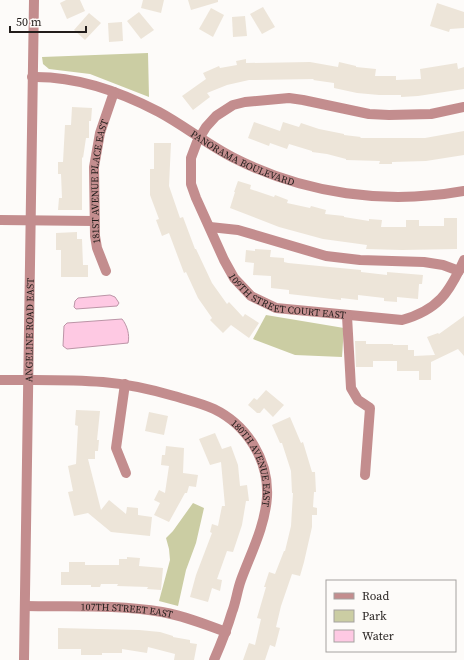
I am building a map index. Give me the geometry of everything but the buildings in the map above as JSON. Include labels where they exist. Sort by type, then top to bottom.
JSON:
[{"type":"street","name":"ANGELINE ROAD EAST","points":[[24,660],[34,0]]},
{"type":"street","name":"PANORAMA BOULEVARD","points":[[32,77],[51,77],[84,83],[114,92],[159,112],[234,158],[262,171],[314,188],[368,196],[394,198],[446,195],[464,191]]},
{"type":"street","name":"181ST AVENUE PLACE EAST","points":[[106,271],[94,236],[94,167],[100,133],[114,92]]},
{"type":"street","name":"109TH STREET COURT EAST","points":[[464,107],[431,114],[389,115],[369,114],[289,98],[255,100],[233,105],[206,127],[191,158],[191,184],[224,260],[234,278],[251,296],[276,308],[347,316],[402,320],[417,316],[441,299],[449,290],[464,260]]},
{"type":"street","points":[[0,220],[94,221]]},
{"type":"street","points":[[210,227],[238,230],[326,256],[360,260],[424,262],[459,271]]},
{"type":"street","points":[[347,316],[350,388],[358,400],[370,408],[365,475]]},
{"type":"street","name":"180TH AVENUE EAST","points":[[0,380],[101,382],[126,384],[156,391],[213,409],[235,423],[245,433],[258,452],[263,467],[267,496],[265,512],[259,535],[240,582],[226,632],[214,660]]},
{"type":"street","points":[[126,384],[116,448],[126,473]]},
{"type":"street","name":"107TH STREET EAST","points":[[25,606],[137,608],[185,617],[226,632]]},
{"type":"green space","points":[[148,53],[149,97],[90,74],[49,69],[43,64],[42,57]]},
{"type":"green space","points":[[266,315],[344,328],[342,357],[295,355],[253,339]]},
{"type":"green space","points":[[193,503],[204,508],[196,543],[186,570],[178,606],[159,601],[170,560],[166,538],[173,531]]},
{"type":"water","points":[[110,295],[115,297],[119,303],[117,306],[76,309],[74,307],[75,301],[78,298]]},
{"type":"water","points":[[122,319],[128,330],[128,343],[67,349],[63,346],[64,326],[67,323]]}]
